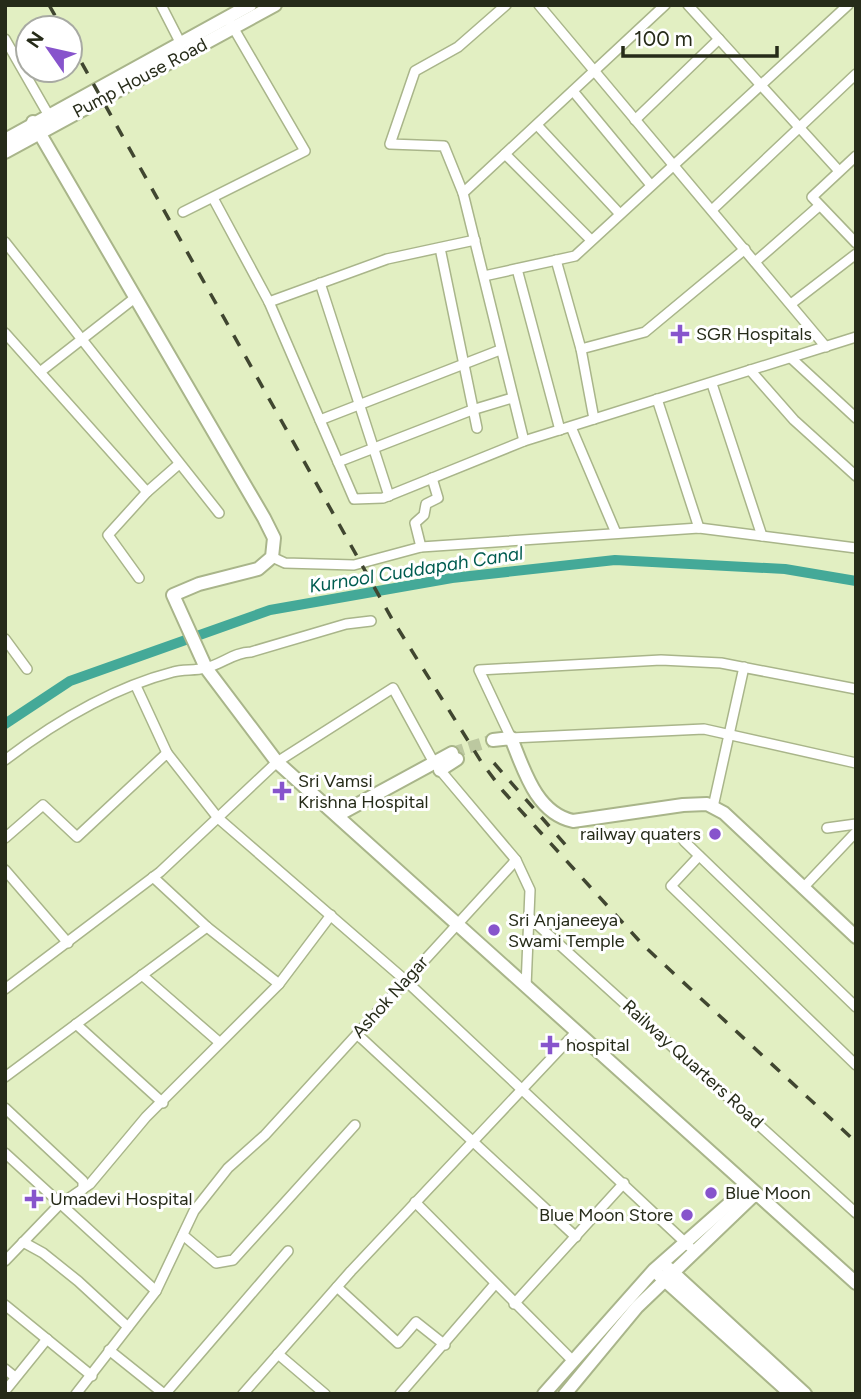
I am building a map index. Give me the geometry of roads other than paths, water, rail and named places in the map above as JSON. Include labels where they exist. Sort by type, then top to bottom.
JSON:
[{"type":"street","points":[[161,5],[181,44]]},
{"type":"street","points":[[5,140],[35,127],[48,114],[181,44],[231,23],[250,5]]},
{"type":"street","name":"Pump House Road","points":[[5,152],[35,127],[231,23],[275,5]]},
{"type":"street","points":[[506,5],[458,47],[415,71],[390,144],[444,146],[463,193],[524,441]]},
{"type":"street","points":[[539,5],[826,347]]},
{"type":"street","points":[[688,5],[839,171]]},
{"type":"street","points":[[484,276],[575,256],[650,184],[674,166],[848,5]]},
{"type":"street","points":[[463,193],[662,6]]},
{"type":"street","points":[[183,212],[305,151],[231,23]]},
{"type":"street","points":[[5,39],[48,114]]},
{"type":"street","points":[[635,120],[719,39]]},
{"type":"street","points":[[712,210],[801,129],[856,74]]},
{"type":"street","points":[[573,91],[650,184]]},
{"type":"street","points":[[537,125],[619,213]]},
{"type":"street","points":[[35,127],[274,538],[272,557],[258,569],[199,584],[173,595],[205,662],[277,762],[338,815],[455,925],[577,1031],[751,1191],[856,1283]]},
{"type":"street","points":[[505,154],[591,240]]},
{"type":"street","points":[[856,156],[812,197],[856,243]]},
{"type":"street","points":[[212,198],[269,302],[354,499],[389,496],[524,441],[856,337]]},
{"type":"street","points":[[755,261],[819,206]]},
{"type":"street","points":[[269,302],[387,259],[475,240]]},
{"type":"street","points":[[5,242],[219,513]]},
{"type":"street","points":[[440,248],[477,428]]},
{"type":"street","points":[[580,349],[645,332],[745,249]]},
{"type":"street","points":[[791,304],[856,254]]},
{"type":"street","points":[[556,260],[580,349],[594,419]]},
{"type":"street","points":[[517,269],[560,430]]},
{"type":"street","points":[[320,283],[389,496]]},
{"type":"street","points":[[40,372],[136,297]]},
{"type":"street","points":[[5,333],[147,492]]},
{"type":"street","points":[[320,420],[500,350]]},
{"type":"street","points":[[791,358],[856,418]]},
{"type":"street","points":[[750,370],[794,420],[856,476]]},
{"type":"street","points":[[712,384],[762,536]]},
{"type":"street","points":[[338,462],[472,410],[512,398]]},
{"type":"street","points":[[657,399],[699,528]]},
{"type":"street","points":[[571,427],[615,533]]},
{"type":"street","points":[[139,578],[108,535],[147,492],[179,464]]},
{"type":"street","points":[[421,547],[415,523],[424,515],[426,504],[438,498],[432,478]]},
{"type":"street","points":[[272,557],[285,564],[354,565],[421,547],[699,528],[856,548]]},
{"type":"street","points":[[5,760],[78,709],[174,671],[346,624],[371,621]]},
{"type":"street","points":[[5,639],[27,669]]},
{"type":"street","points":[[856,689],[744,667],[661,660],[479,670],[500,740],[541,803],[558,817],[573,821],[683,805],[713,807],[724,813],[856,937]]},
{"type":"street","points":[[713,807],[744,667]]},
{"type":"street","points":[[136,686],[167,753],[218,818],[405,980],[691,1248]]},
{"type":"street","points":[[5,989],[153,877],[277,762],[393,688],[437,766],[516,860],[530,890],[526,987]]},
{"type":"street","points":[[500,740],[704,729],[856,764]]},
{"type":"street","points":[[5,838],[43,805],[77,837],[167,753]]},
{"type":"street","points":[[338,815],[454,756]]},
{"type":"street","points":[[827,828],[856,824]]},
{"type":"street","points":[[803,888],[856,832]]},
{"type":"street","points":[[684,841],[856,1007]]},
{"type":"street","points":[[699,856],[671,886],[856,1065]]},
{"type":"street","name":"Ashok Nagar","points":[[76,1394],[156,1291],[194,1211],[228,1168],[265,1135],[516,860]]},
{"type":"street","points":[[5,870],[68,943]]},
{"type":"street","points":[[153,877],[207,927],[279,984]]},
{"type":"street","points":[[5,1261],[59,1205],[90,1184],[146,1118],[279,984],[331,915]]},
{"type":"street","name":"Railway Quarters Road","points":[[529,917],[856,1213]]},
{"type":"street","points":[[5,1077],[207,927]]},
{"type":"street","points":[[142,975],[219,1042]]},
{"type":"street","points":[[76,1024],[163,1102]]},
{"type":"street","points":[[243,1394],[415,1202],[577,1031]]},
{"type":"street","points":[[357,1034],[576,1237]]},
{"type":"street","points":[[5,1108],[83,1181],[83,1189]]},
{"type":"street","points":[[183,1235],[216,1263],[233,1261],[355,1125]]},
{"type":"street","points":[[7,1159],[156,1291]]},
{"type":"street","points":[[514,1304],[624,1183]]},
{"type":"street","points":[[565,1394],[637,1307],[669,1276],[691,1248],[751,1191]]},
{"type":"street","points":[[415,1202],[572,1360]]},
{"type":"street","points":[[23,1242],[78,1281],[128,1327]]},
{"type":"street","points":[[544,1394],[658,1267],[691,1248]]},
{"type":"street","points":[[109,1350],[165,1394],[288,1251]]},
{"type":"street","points":[[658,1267],[805,1394]]},
{"type":"street","points":[[669,1276],[791,1394]]},
{"type":"street","points":[[400,1394],[495,1284]]},
{"type":"street","points":[[337,1287],[398,1343],[416,1322],[445,1345]]},
{"type":"street","points":[[5,1305],[92,1376]]},
{"type":"street","points":[[5,1391],[47,1339]]},
{"type":"street","points":[[278,1354],[325,1394]]},
{"type":"street","points":[[5,1368],[15,1377]]},
{"type":"waterway","name":"Kurnool Cuddapah Canal","points":[[5,724],[70,681],[270,610],[452,578],[615,560],[785,569],[856,581]]},
{"type":"tunnel","points":[[452,753],[493,740]]},
{"type":"railway","points":[[49,5],[54,14]]},
{"type":"railway","points":[[84,67],[392,619],[482,763],[503,791],[643,945],[856,1142]]},
{"type":"railway","points":[[494,763],[570,850]]},
{"type":"place","name":"SGR Hospitals","points":[[680,334]]},
{"type":"place","name":"Sri Vamsi Krishna Hospital","points":[[282,791]]},
{"type":"place","name":"railway quaters","points":[[715,834]]},
{"type":"place","name":"Sri Anjaneeya Swami Temple","points":[[494,930]]},
{"type":"place","name":"hospital","points":[[550,1045]]},
{"type":"place","name":"Blue Moon","points":[[711,1193]]},
{"type":"place","name":"Umadevi Hospital","points":[[34,1199]]},
{"type":"place","name":"Blue Moon Store","points":[[687,1215]]}]
